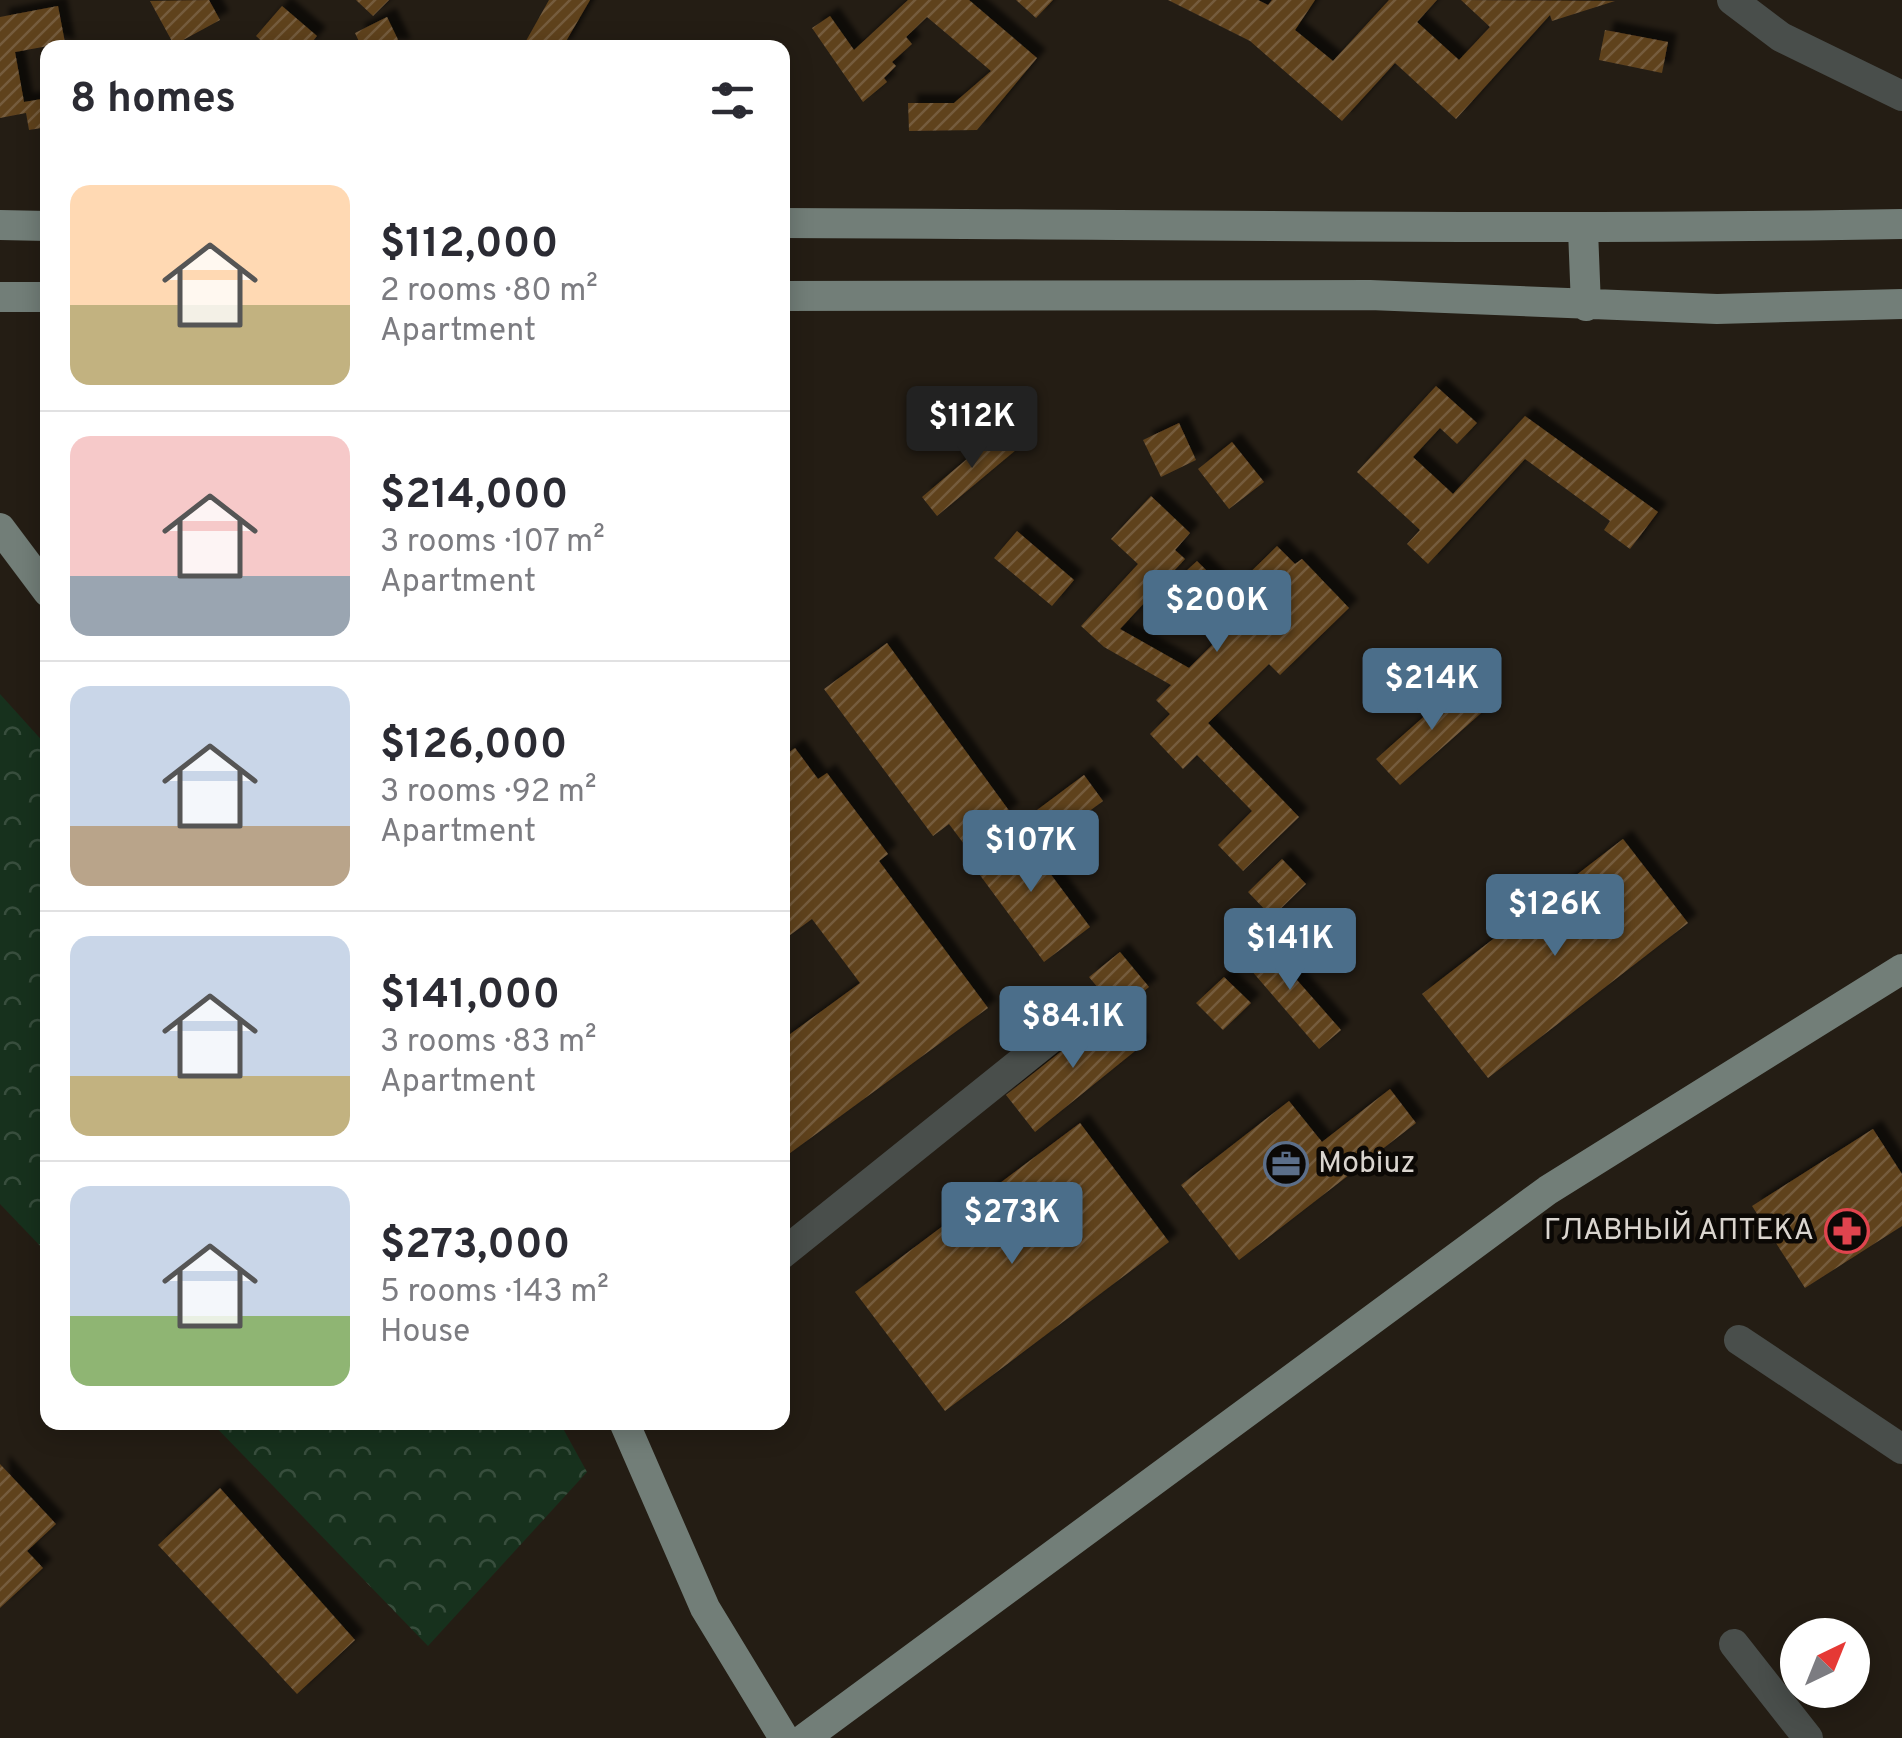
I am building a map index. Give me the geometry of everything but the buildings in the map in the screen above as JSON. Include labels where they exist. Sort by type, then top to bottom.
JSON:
[{"type":"main road","points":[[790,223],[1402,224],[1583,230],[1902,224]]},
{"type":"main road","points":[[0,226],[40,226]]},
{"type":"main road","points":[[1583,230],[1586,306]]},
{"type":"main road","points":[[790,296],[1370,295],[1717,309],[1902,304]]},
{"type":"main road","points":[[0,297],[40,297]]},
{"type":"main road","points":[[0,528],[40,581]]},
{"type":"main road","points":[[805,1738],[1548,1190],[1902,968]]},
{"type":"main road","points":[[627,1430],[705,1608],[784,1738]]},
{"type":"street","points":[[1732,0],[1781,37],[1902,96]]},
{"type":"street","points":[[790,1248],[1091,1006]]},
{"type":"street","points":[[1739,1340],[1902,1449]]},
{"type":"street","points":[[1734,1644],[1808,1738]]},
{"type":"green space","points":[[0,694],[40,738],[40,1246],[0,1204]]},
{"type":"green space","points":[[219,1430],[564,1430],[587,1472],[428,1646]]},
{"type":"place","name":"Mobiuz","points":[[1286,1164]]},
{"type":"place","name":"ГЛАВНЫЙ АПТЕКА","points":[[1847,1231]]}]
